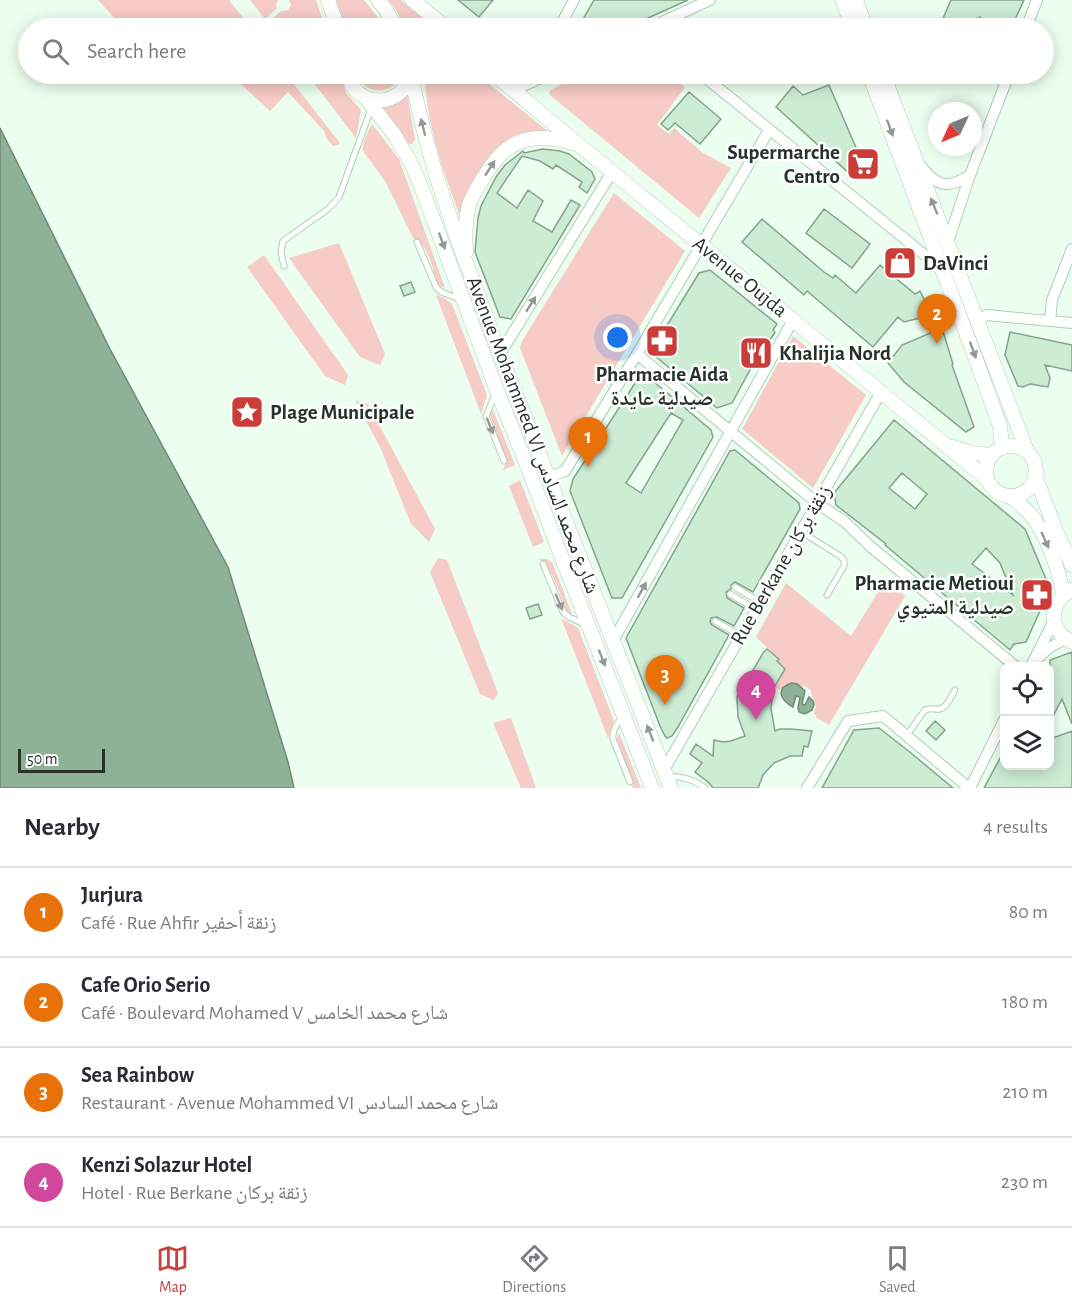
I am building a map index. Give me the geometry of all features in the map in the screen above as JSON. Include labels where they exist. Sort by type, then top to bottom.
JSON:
[{"type":"main road","points":[[328,0],[334,18]]},
{"type":"main road","points":[[378,0],[390,18]]},
{"type":"main road","points":[[412,0],[434,18]]},
{"type":"main road","points":[[842,0],[849,18]]},
{"type":"main road","points":[[856,0],[862,18]]},
{"type":"main road","name":"Avenue Mohammed VI شارع محمد السادس","points":[[351,84],[394,134],[411,163],[496,390],[652,788]]},
{"type":"main road","points":[[368,102],[390,99],[399,94],[407,84]]},
{"type":"main road","name":"Avenue Mohammed VI شارع محمد السادس","points":[[413,84],[436,175],[466,263],[667,778]]},
{"type":"main road","name":"Avenue Oujda","points":[[506,84],[987,479]]},
{"type":"main road","points":[[873,84],[1000,426],[997,451],[986,466],[987,479],[999,493],[1010,496],[1032,516],[1039,526],[1068,592],[1057,602],[1054,621],[1060,634],[1069,640]]},
{"type":"main road","points":[[887,84],[1014,421],[1034,462],[1035,475],[1056,531],[1072,565]]},
{"type":"main road","points":[[466,263],[465,227],[468,207],[473,194],[499,155],[515,144],[536,138],[579,144]]},
{"type":"main road","points":[[943,443],[966,452],[997,451],[1011,445],[1027,451]]},
{"type":"main road","points":[[1010,496],[1029,488],[1035,475]]},
{"type":"street","points":[[564,18],[574,0]]},
{"type":"street","points":[[671,18],[710,0]]},
{"type":"street","points":[[1030,18],[1037,0]]},
{"type":"street","points":[[514,90],[522,84]]},
{"type":"street","points":[[713,84],[942,269]]},
{"type":"street","points":[[948,242],[970,175],[1005,84]]},
{"type":"street","points":[[550,477],[565,471],[769,130]]},
{"type":"street","points":[[916,160],[934,180],[942,184],[958,182],[970,175]]},
{"type":"street","points":[[500,354],[612,172]]},
{"type":"street","points":[[1050,321],[1052,300],[1072,249]]},
{"type":"street","points":[[977,320],[987,315],[1072,323]]},
{"type":"street","points":[[613,641],[793,320]]},
{"type":"street","points":[[637,354],[817,503],[845,522],[871,547],[1010,662]]},
{"type":"street","name":"Rue Berkane زنقة بركان","points":[[667,778],[741,636],[881,392]]},
{"type":"street","points":[[1034,662],[1054,621]]},
{"type":"street","points":[[1035,662],[1048,648],[1069,640]]},
{"type":"street","points":[[807,788],[848,721],[883,716],[969,788],[1000,729]]},
{"type":"lane","points":[[284,266],[281,252],[283,242],[327,209],[339,197],[368,102]]},
{"type":"lane","points":[[417,242],[436,286],[441,292],[464,301]]},
{"type":"lane","points":[[496,390],[486,416],[504,461]]},
{"type":"lane","points":[[800,531],[844,560],[844,566],[827,595]]},
{"type":"lane","points":[[543,564],[563,612],[589,626]]},
{"type":"lane","points":[[735,586],[758,606]]},
{"type":"lane","points":[[730,594],[758,606]]},
{"type":"lane","points":[[715,621],[741,636]]},
{"type":"lane","points":[[906,736],[925,710],[944,707],[955,690]]},
{"type":"lane","points":[[624,715],[612,733],[630,782]]},
{"type":"lane","points":[[667,778],[684,777],[700,783],[705,788]]},
{"type":"shaded area","points":[[98,0],[229,0],[243,18],[168,17],[115,18]]},
{"type":"shaded area","points":[[250,0],[278,0],[277,8],[264,18]]},
{"type":"shaded area","points":[[289,0],[316,0],[322,18],[273,18],[281,11],[288,10],[291,5]]},
{"type":"shaded area","points":[[334,0],[364,0],[378,18],[340,18]]},
{"type":"shaded area","points":[[388,0],[401,0],[424,18],[400,18]]},
{"type":"shaded area","points":[[241,84],[294,84],[340,143],[333,146],[324,131],[288,92],[270,111]]},
{"type":"shaded area","points":[[315,84],[342,84],[347,94],[361,110],[356,138]]},
{"type":"shaded area","points":[[364,84],[394,84],[379,90]]},
{"type":"shaded area","points":[[425,84],[489,84],[550,133],[511,140],[461,219],[432,131]]},
{"type":"shaded area","points":[[563,84],[681,84],[685,87],[657,125],[669,134],[674,128],[703,153],[731,168],[699,218],[550,95],[549,92]]},
{"type":"shaded area","points":[[407,94],[415,139],[412,144],[409,144],[381,106]]},
{"type":"shaded area","points":[[372,124],[399,159],[445,288],[438,285],[423,245],[413,238],[385,181],[363,151],[364,140]]},
{"type":"shaded area","points":[[0,128],[110,349],[228,567],[294,788],[0,788]]},
{"type":"shaded area","points":[[614,193],[685,251],[562,456],[520,348],[522,341]]},
{"type":"shaded area","points":[[339,243],[385,354],[380,365],[360,357],[289,258]]},
{"type":"shaded area","points":[[264,255],[348,375],[345,385],[325,376],[247,267]]},
{"type":"shaded area","points":[[436,295],[452,304],[487,395],[481,414]]},
{"type":"shaded area","points":[[793,336],[866,395],[813,488],[742,429]]},
{"type":"shaded area","points":[[355,400],[368,404],[435,529],[429,542],[411,524],[380,447]]},
{"type":"shaded area","points":[[493,410],[515,465],[503,470],[506,459],[490,415]]},
{"type":"shaded area","points":[[520,480],[544,542],[533,547],[509,486]]},
{"type":"shaded area","points":[[438,558],[447,560],[498,693],[494,700],[480,694],[430,572]]},
{"type":"shaded area","points":[[538,559],[547,559],[553,564],[572,614],[567,612],[548,567]]},
{"type":"shaded area","points":[[886,579],[905,596],[829,725],[817,718],[814,713],[816,706],[810,690],[805,686],[803,689],[801,687],[784,688],[782,691],[775,687],[779,659],[756,637],[786,583],[851,636]]},
{"type":"shaded area","points":[[561,618],[578,628],[614,721],[608,738]]},
{"type":"shaded area","points":[[792,683],[805,691],[802,704],[805,705],[809,697],[813,701],[812,710],[805,714],[799,712],[800,697],[796,696],[793,707],[782,698],[783,688]]},
{"type":"shaded area","points":[[511,718],[536,788],[521,788],[493,723]]},
{"type":"shaded area","points":[[619,733],[641,788],[632,788],[633,785],[617,739]]},
{"type":"building","points":[[458,0],[493,0],[479,17]]},
{"type":"building","points":[[594,0],[688,0],[648,18],[584,18]]},
{"type":"building","points":[[951,0],[1024,0],[1016,18],[943,18]]},
{"type":"building","points":[[829,85],[863,164],[861,174],[856,177],[776,107],[793,86],[803,95]]},
{"type":"building","points":[[689,92],[721,119],[700,144],[675,123],[668,130],[661,124]]},
{"type":"building","points":[[543,149],[569,154],[592,172],[595,179],[587,193],[579,187],[582,182],[556,165],[553,169],[540,161],[522,156],[497,193],[517,208],[528,190],[543,201],[533,221],[552,232],[571,200],[580,205],[511,319],[500,317],[475,252],[481,206],[505,165],[523,151],[524,153]]},
{"type":"building","points":[[824,209],[870,244],[852,268],[806,233]]},
{"type":"building","points":[[762,219],[824,272],[833,278],[835,275],[856,293],[880,265],[915,294],[920,291],[932,315],[904,322],[898,317],[873,347],[807,291],[804,295],[742,242]]},
{"type":"building","points":[[710,270],[777,324],[773,330],[775,332],[757,362],[755,361],[732,403],[717,408],[654,355],[652,350],[699,273]]},
{"type":"building","points":[[411,282],[415,292],[404,296],[400,286]]},
{"type":"building","points":[[942,328],[952,365],[974,427],[966,432],[904,382],[888,363],[902,345]]},
{"type":"building","points":[[1010,332],[1072,345],[1072,371],[1045,365],[1050,378],[1048,387],[1030,384],[1023,387],[1018,386],[1005,355]]},
{"type":"building","points":[[647,376],[711,430],[713,437],[622,598],[612,598],[570,491],[573,479],[639,377]],"holes":[[[671,413],[683,420],[641,493],[626,483]]]},
{"type":"building","points":[[894,420],[1025,529],[1051,591],[1026,642],[1014,644],[1010,650],[886,544],[836,505],[834,493]],"holes":[[[902,473],[927,494],[915,509],[889,488]],[[986,548],[1000,563],[1013,595],[972,564]]]},
{"type":"building","points":[[735,450],[799,503],[800,509],[753,592],[735,582],[726,592],[727,598],[744,608],[734,626],[717,617],[711,618],[712,625],[729,635],[678,727],[672,736],[667,738],[660,726],[626,638],[730,451]]},
{"type":"building","points":[[538,604],[542,615],[530,619],[526,608]]},
{"type":"building","points":[[767,649],[779,659],[777,661],[785,669],[773,689],[771,709],[775,731],[791,729],[812,731],[808,747],[804,746],[802,756],[790,756],[774,763],[763,775],[758,788],[713,788],[695,772],[702,763],[690,754],[696,744],[713,756],[714,740],[731,741],[745,736],[738,717],[739,686],[749,687],[752,672]]},
{"type":"building","points":[[1072,652],[1072,724],[1062,699],[1054,714],[1054,662],[1050,660]]},
{"type":"building","points":[[935,721],[945,730],[936,740],[926,731]]},
{"type":"building","points":[[879,728],[953,788],[822,788],[854,730]]},
{"type":"building","points":[[1072,731],[1072,788],[984,788],[1000,758],[1000,770],[1054,770],[1054,738]]},
{"type":"place","name":"Supermarche Centro","points":[[863,164]]},
{"type":"place","name":"DaVinci","points":[[900,263]]},
{"type":"place","name":"Pharmacie Aida صيدلية عايدة","points":[[662,341]]},
{"type":"place","name":"Cafe Orio Serio","points":[[937,344]]},
{"type":"place","name":"Khalijia Nord","points":[[756,353]]},
{"type":"place","name":"Plage Municipale","points":[[247,412]]},
{"type":"place","name":"Jurjura","points":[[588,467]]},
{"type":"place","name":"Pharmacie Metioui صيدلية المتيوي","points":[[1037,595]]},
{"type":"place","name":"Sea Rainbow","points":[[665,705]]},
{"type":"place","name":"Kenzi Solazur Hotel","points":[[756,720]]}]
